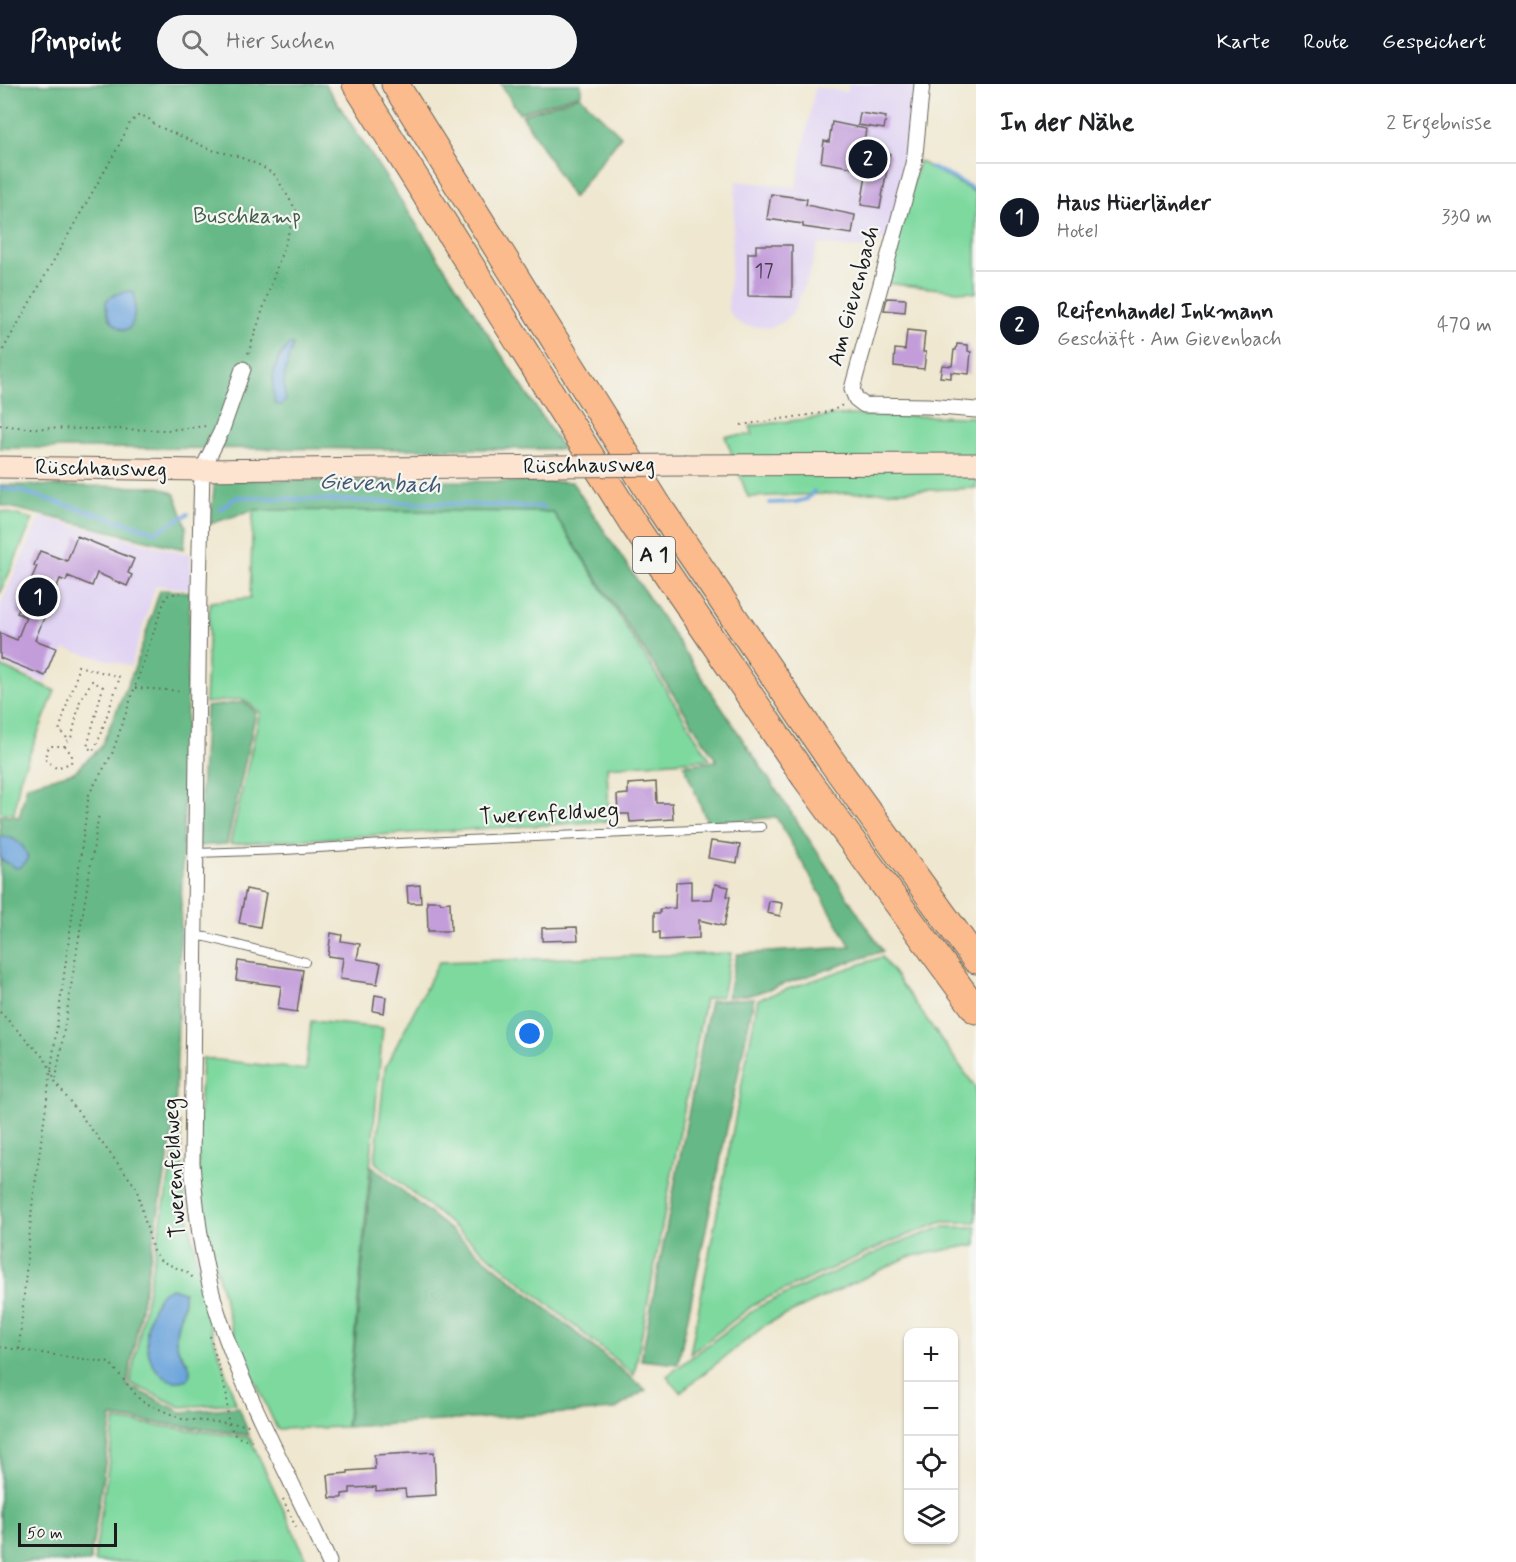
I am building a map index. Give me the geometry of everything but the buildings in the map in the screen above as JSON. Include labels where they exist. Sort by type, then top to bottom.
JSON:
[{"type":"highway","name":"A 1","points":[[356,84],[634,525],[805,777],[976,1010]]},
{"type":"highway","name":"A 1","points":[[395,84],[659,507],[830,759],[976,960]]},
{"type":"main road","name":"Rüschhausweg","points":[[0,467],[202,470],[976,464]]},
{"type":"street","name":"Am Gievenbach","points":[[922,84],[914,164],[852,389],[856,399],[864,405],[928,406],[976,410]]},
{"type":"street","points":[[202,470],[220,432],[243,369]]},
{"type":"street","name":"Twerenfeldweg","points":[[202,470],[198,589],[192,1135],[194,1190],[199,1233],[219,1318],[238,1369],[329,1562]]},
{"type":"lane","name":"Twerenfeldweg","points":[[196,853],[760,827]]},
{"type":"lane","points":[[195,936],[305,962]]},
{"type":"path","points":[[0,355],[130,123],[138,116],[147,117],[155,125],[212,150],[260,165],[274,175],[296,210],[243,369]]},
{"type":"path","points":[[741,425],[828,412],[840,407],[848,399],[852,389]]},
{"type":"path","points":[[0,425],[26,428],[169,430],[208,426],[220,432]]},
{"type":"path","points":[[19,1349],[32,1207],[89,794],[112,754],[166,596],[198,589]]},
{"type":"path","points":[[65,746],[72,736],[80,701],[92,681],[103,687],[87,747],[93,751],[120,677],[78,666],[75,683],[59,731],[66,736],[67,741]]},
{"type":"path","points":[[134,687],[177,691]]},
{"type":"path","points":[[49,746],[65,746],[72,755],[71,763],[56,768],[45,759],[49,746]]},
{"type":"path","points":[[55,1082],[99,814]]},
{"type":"path","points":[[0,1012],[44,1058],[55,1082],[136,1187],[153,1251],[161,1261],[194,1278],[196,1288]]},
{"type":"path","points":[[208,1330],[227,1396],[228,1423],[235,1435],[242,1439],[255,1441]]},
{"type":"path","points":[[0,1347],[110,1363],[141,1401],[182,1419],[254,1425],[263,1423]]},
{"type":"path","points":[[281,1494],[298,1531]]},
{"type":"shaded area","points":[[849,84],[914,84],[915,109],[902,187],[889,236],[868,249],[818,244],[809,276],[793,312],[783,322],[771,328],[745,326],[735,320],[728,310],[736,181],[796,187],[815,87],[847,92]]},
{"type":"shaded area","points":[[40,517],[182,553],[191,553],[190,589],[156,585],[131,666],[65,649],[45,683],[0,663],[0,606]]},
{"type":"green space","name":"Buschkamp","points":[[0,84],[325,84],[563,449],[0,448]],"holes":[[[292,346],[284,379],[286,400],[273,377],[278,359]]]},
{"type":"green space","points":[[501,84],[581,84],[581,94],[519,113]]},
{"type":"green space","points":[[580,96],[621,136],[573,198],[522,115]]},
{"type":"green space","points":[[919,161],[976,193],[976,293],[885,283]]},
{"type":"green space","points":[[840,415],[976,417],[976,488],[748,497],[725,436],[753,435],[750,426]]},
{"type":"green space","points":[[215,480],[572,482],[883,951],[754,994],[727,997],[737,954],[851,947],[776,817],[708,824],[684,765],[717,761],[553,512],[253,510],[210,524]]},
{"type":"green space","points":[[0,485],[160,487],[175,494],[186,526],[184,549],[0,505]]},
{"type":"green space","points":[[253,510],[553,512],[710,759],[607,767],[609,821],[230,844],[260,712],[243,699],[205,703],[210,602],[250,598]]},
{"type":"green space","points":[[0,511],[33,519],[0,594]]},
{"type":"green space","points":[[160,590],[190,592],[175,1121],[127,1385],[181,1412],[239,1407],[249,1435],[112,1417],[90,1562],[0,1562],[0,815],[19,817],[27,785],[74,772],[101,747],[135,667]]},
{"type":"green space","points":[[0,666],[55,691],[20,778],[14,814],[0,812]]},
{"type":"green space","points":[[244,702],[256,712],[227,844],[198,846],[206,707]]},
{"type":"green space","points":[[731,953],[722,996],[705,999],[634,1375],[375,1162],[385,1068],[439,962]]},
{"type":"green space","points":[[882,957],[976,1088],[976,1222],[943,1222],[892,1241],[756,1303],[690,1354],[758,999]]},
{"type":"green space","points":[[754,998],[678,1364],[641,1360],[710,1001]]},
{"type":"green space","points":[[311,1021],[383,1028],[346,1427],[277,1429],[232,1330],[208,1237],[198,1186],[202,1058],[306,1070]]},
{"type":"green space","points":[[180,1122],[184,1194],[208,1321],[236,1403],[181,1407],[130,1383]],"holes":[[[184,1292],[176,1342],[179,1351],[189,1364],[147,1331]]]},
{"type":"green space","points":[[372,1166],[646,1390],[614,1410],[347,1427]]},
{"type":"green space","points":[[943,1227],[976,1227],[976,1246],[908,1257],[767,1324],[680,1392],[667,1376],[758,1307],[893,1245]]},
{"type":"green space","points":[[115,1420],[250,1438],[308,1562],[94,1562]]},
{"type":"water","points":[[131,291],[135,295],[134,317],[130,327],[124,330],[110,319],[106,301],[117,294]]},
{"type":"water","points":[[289,345],[293,345],[284,379],[286,400],[281,405],[275,404],[274,372],[279,358]]},
{"type":"water","points":[[0,836],[15,840],[25,850],[28,860],[21,867],[16,868],[0,859]]},
{"type":"water","points":[[172,1288],[184,1292],[176,1340],[178,1349],[190,1370],[188,1379],[177,1381],[168,1379],[156,1368],[148,1351],[147,1341],[151,1312],[162,1293]]},
{"type":"waterway","name":"Gievenbach","points":[[931,168],[976,190]]},
{"type":"waterway","name":"Gievenbach","points":[[0,488],[20,491],[156,532],[188,514]]},
{"type":"waterway","name":"Gievenbach","points":[[770,503],[796,502],[807,499],[814,491]]},
{"type":"waterway","name":"Gievenbach","points":[[220,509],[237,497],[543,507]]},
{"type":"place","name":"Reifenhandel Inkmann","points":[[868,159]]},
{"type":"place","name":"Haus Hüerländer","points":[[38,597]]}]
